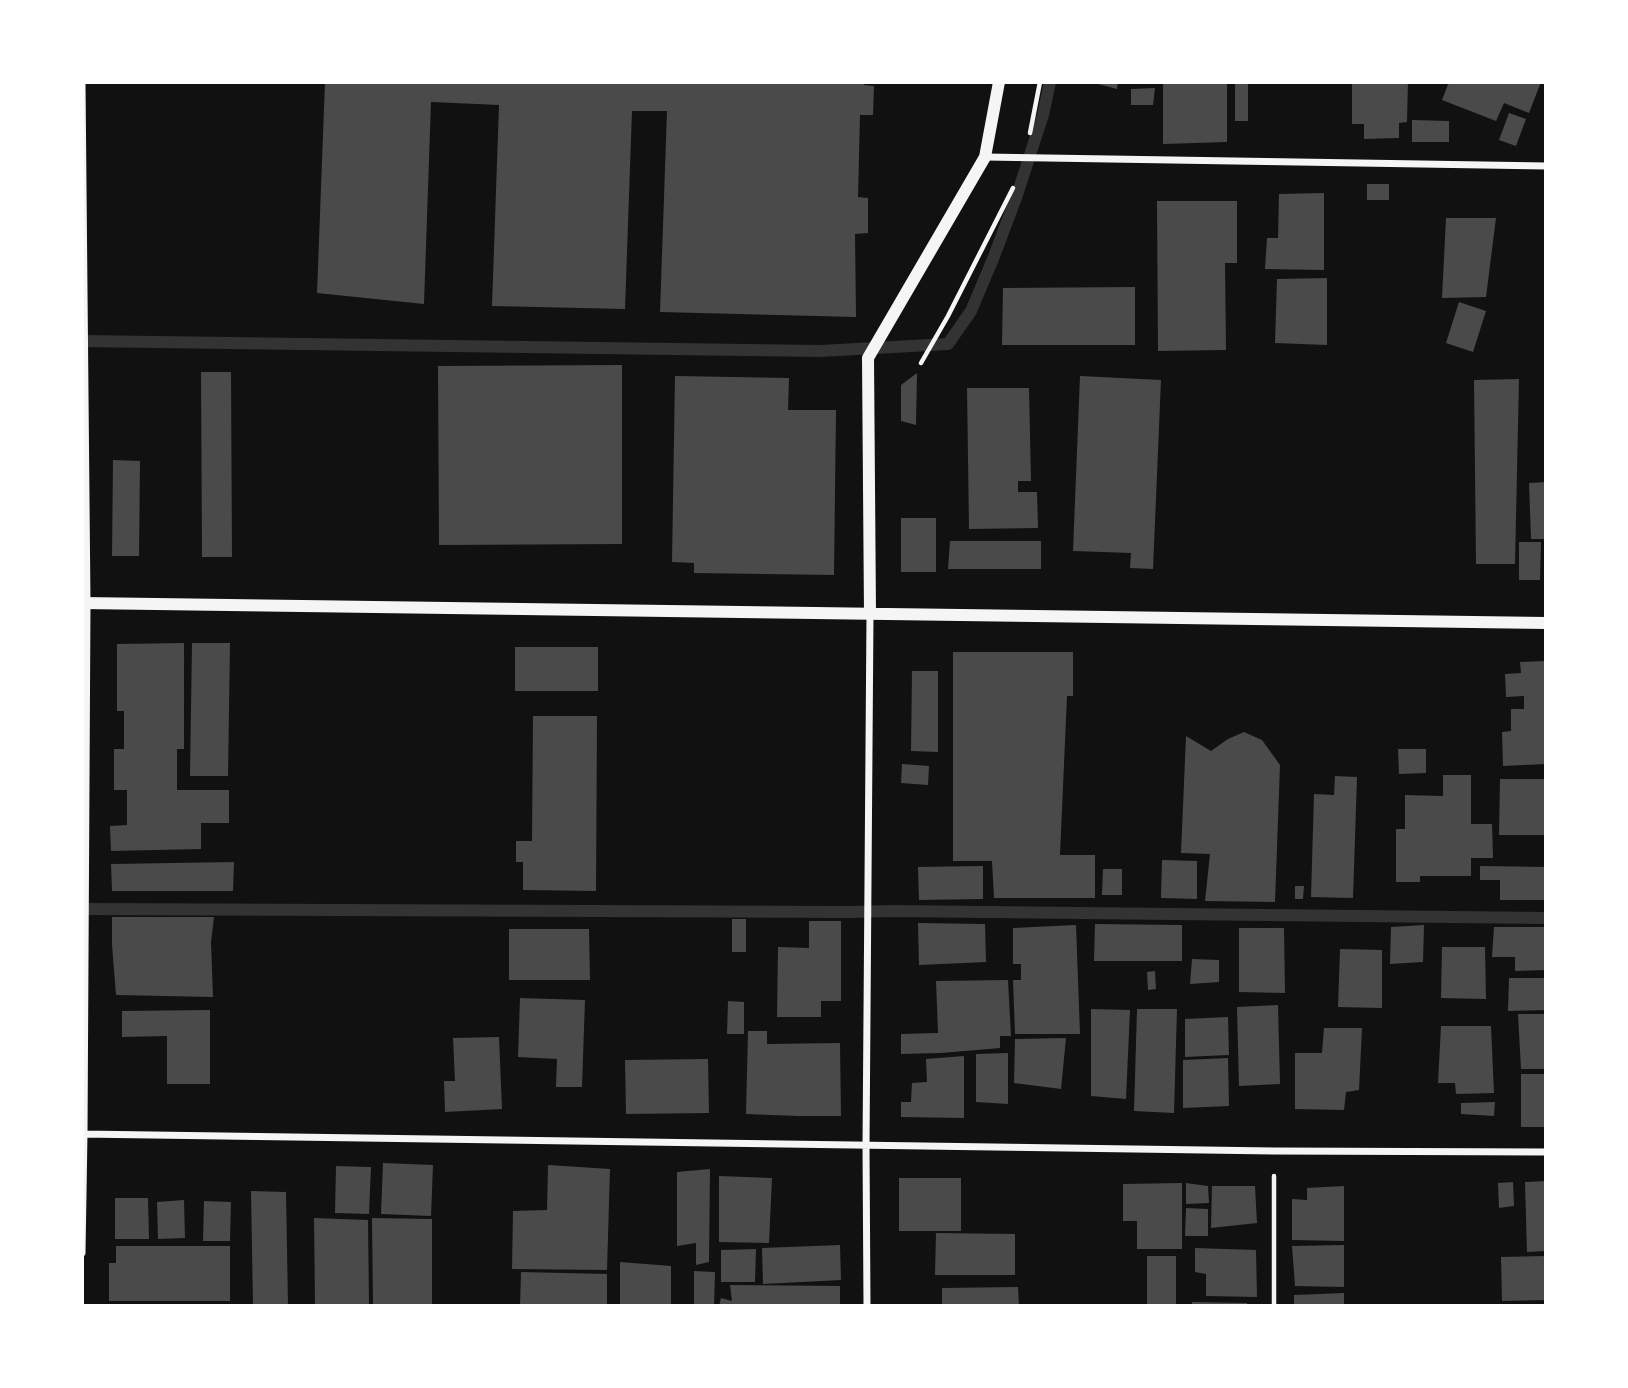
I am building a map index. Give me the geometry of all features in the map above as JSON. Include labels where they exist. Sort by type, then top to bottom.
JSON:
[{"type":"street","points":[[82,82],[85,603],[82,1253]]},
{"type":"street","points":[[867,1306],[870,614],[868,358],[985,157],[999,82]]},
{"type":"street","points":[[985,157],[1546,166]]},
{"type":"street","points":[[85,603],[1546,623]]},
{"type":"street","points":[[83,1134],[866,1146],[1546,1152]]},
{"type":"path","points":[[1030,133],[1040,82]]},
{"type":"path","points":[[921,363],[1013,188]]},
{"type":"path","points":[[1274,1151],[1274,1306]]},
{"type":"building","points":[[325,82],[864,82],[864,85],[874,86],[873,115],[860,115],[858,197],[868,198],[868,233],[855,234],[856,317],[660,312],[667,111],[632,111],[625,309],[492,306],[499,105],[431,102],[424,304],[317,293]]},
{"type":"building","points":[[1118,82],[1117,89],[1094,83]]},
{"type":"building","points":[[1163,82],[1227,82],[1227,142],[1163,144]]},
{"type":"building","points":[[1235,82],[1248,82],[1248,121],[1235,121]]},
{"type":"building","points":[[1352,82],[1408,82],[1407,122],[1399,123],[1399,138],[1364,139],[1364,124],[1352,124]]},
{"type":"building","points":[[1449,82],[1541,82],[1529,113],[1504,103],[1496,121],[1442,100]]},
{"type":"building","points":[[1155,88],[1153,105],[1131,105],[1131,89]]},
{"type":"building","points":[[1509,113],[1526,119],[1516,146],[1499,140]]},
{"type":"building","points":[[1412,120],[1449,121],[1449,142],[1412,142]]},
{"type":"building","points":[[1367,184],[1389,184],[1389,200],[1367,200]]},
{"type":"building","points":[[1324,193],[1324,270],[1265,269],[1267,238],[1278,238],[1279,194]]},
{"type":"building","points":[[1157,201],[1237,201],[1237,263],[1225,263],[1226,350],[1158,351]]},
{"type":"building","points":[[1446,218],[1496,218],[1486,297],[1442,298]]},
{"type":"building","points":[[1327,278],[1327,345],[1275,343],[1277,279]]},
{"type":"building","points":[[1135,287],[1135,345],[1002,345],[1003,288]]},
{"type":"building","points":[[1459,302],[1486,311],[1473,352],[1446,343]]},
{"type":"building","points":[[622,365],[622,544],[439,545],[438,366]]},
{"type":"building","points":[[201,372],[231,372],[232,557],[202,557]]},
{"type":"building","points":[[917,373],[916,425],[901,421],[901,385]]},
{"type":"building","points":[[675,376],[789,378],[788,410],[836,410],[834,575],[694,573],[694,563],[672,562]]},
{"type":"building","points":[[1080,376],[1161,380],[1153,569],[1130,568],[1131,553],[1073,551]]},
{"type":"building","points":[[1519,379],[1515,564],[1476,564],[1474,380]]},
{"type":"building","points":[[967,388],[1029,388],[1031,481],[1018,481],[1018,492],[1037,492],[1038,528],[969,529]]},
{"type":"building","points":[[113,460],[140,461],[139,556],[112,556]]},
{"type":"building","points":[[1546,482],[1546,539],[1531,539],[1529,483]]},
{"type":"building","points":[[901,518],[936,518],[936,572],[901,572]]},
{"type":"building","points":[[950,541],[1041,541],[1041,569],[948,569]]},
{"type":"building","points":[[1519,542],[1541,542],[1540,580],[1519,580]]},
{"type":"building","points":[[184,643],[184,749],[177,749],[177,790],[229,790],[229,823],[201,823],[201,849],[111,851],[110,826],[127,825],[127,790],[114,790],[114,749],[124,749],[124,711],[117,711],[117,644]]},
{"type":"building","points":[[192,643],[230,643],[228,776],[190,776]]},
{"type":"building","points":[[515,647],[598,647],[598,691],[515,691]]},
{"type":"building","points":[[953,652],[1073,652],[1073,696],[1067,696],[1060,855],[1095,855],[1095,898],[994,898],[992,861],[953,861]]},
{"type":"building","points":[[1546,661],[1546,764],[1503,766],[1502,732],[1511,731],[1511,709],[1524,709],[1524,696],[1506,697],[1505,674],[1521,673],[1520,662]]},
{"type":"building","points":[[912,671],[938,671],[938,752],[911,751]]},
{"type":"building","points":[[533,716],[597,716],[596,891],[523,890],[523,862],[516,862],[516,841],[532,841]]},
{"type":"building","points":[[1244,732],[1262,740],[1280,765],[1275,902],[1205,901],[1210,854],[1181,853],[1186,736],[1211,751]]},
{"type":"building","points":[[1398,749],[1426,749],[1426,773],[1399,774]]},
{"type":"building","points":[[902,764],[929,766],[928,785],[901,783]]},
{"type":"building","points":[[1443,775],[1471,775],[1471,824],[1492,824],[1493,858],[1471,858],[1471,876],[1420,876],[1420,882],[1396,882],[1396,829],[1405,829],[1405,795],[1443,796]]},
{"type":"building","points":[[1335,776],[1357,777],[1353,898],[1311,897],[1314,794],[1334,795]]},
{"type":"building","points":[[1500,779],[1546,779],[1546,835],[1499,835]]},
{"type":"building","points":[[1162,860],[1197,861],[1197,899],[1161,898]]},
{"type":"building","points":[[234,862],[233,891],[112,891],[111,864]]},
{"type":"building","points":[[983,866],[983,899],[919,900],[918,867]]},
{"type":"building","points":[[1480,866],[1546,867],[1546,900],[1500,900],[1500,880],[1480,880]]},
{"type":"building","points":[[1103,869],[1122,869],[1122,895],[1102,895]]},
{"type":"building","points":[[1295,886],[1304,886],[1303,899],[1295,899]]},
{"type":"building","points":[[112,917],[214,917],[211,942],[213,997],[116,995]]},
{"type":"building","points":[[732,919],[746,919],[746,952],[732,952]]},
{"type":"building","points":[[809,921],[841,921],[841,1001],[821,1001],[821,1017],[777,1017],[778,947],[809,948]]},
{"type":"building","points":[[918,923],[985,924],[986,962],[919,965]]},
{"type":"building","points":[[1095,924],[1182,925],[1182,961],[1094,961]]},
{"type":"building","points":[[1076,925],[1080,1034],[1015,1034],[1013,980],[1021,980],[1021,964],[1013,964],[1013,928]]},
{"type":"building","points":[[1424,925],[1423,962],[1390,964],[1391,927]]},
{"type":"building","points":[[1494,927],[1546,927],[1546,970],[1515,971],[1515,957],[1492,957]]},
{"type":"building","points":[[1239,928],[1284,928],[1285,993],[1239,992]]},
{"type":"building","points":[[509,929],[589,929],[590,980],[509,980]]},
{"type":"building","points":[[1442,947],[1485,947],[1486,999],[1441,998]]},
{"type":"building","points":[[1340,949],[1382,950],[1382,1008],[1338,1007]]},
{"type":"building","points":[[1192,959],[1219,960],[1219,982],[1190,984]]},
{"type":"building","points":[[1155,971],[1156,989],[1148,990],[1147,972]]},
{"type":"building","points":[[1509,978],[1546,978],[1546,1010],[1508,1011]]},
{"type":"building","points":[[1008,980],[1011,1036],[1000,1036],[1000,1048],[901,1054],[901,1034],[938,1033],[936,981]]},
{"type":"building","points":[[520,998],[585,1000],[582,1087],[556,1087],[557,1059],[518,1057]]},
{"type":"building","points":[[728,1001],[744,1002],[744,1034],[727,1034]]},
{"type":"building","points":[[1278,1005],[1280,1084],[1239,1086],[1237,1007]]},
{"type":"building","points":[[1091,1009],[1130,1010],[1126,1099],[1091,1096]]},
{"type":"building","points":[[1137,1009],[1177,1009],[1174,1113],[1134,1111]]},
{"type":"building","points":[[210,1010],[210,1084],[167,1084],[167,1036],[122,1037],[122,1011]]},
{"type":"building","points":[[1518,1014],[1546,1014],[1546,1069],[1521,1069]]},
{"type":"building","points":[[1228,1017],[1229,1055],[1185,1057],[1185,1019]]},
{"type":"building","points":[[1441,1026],[1491,1026],[1494,1093],[1456,1094],[1455,1083],[1438,1083]]},
{"type":"building","points":[[1324,1028],[1362,1028],[1359,1090],[1346,1092],[1344,1110],[1295,1109],[1295,1053],[1322,1053]]},
{"type":"building","points":[[748,1031],[767,1031],[767,1044],[840,1043],[841,1116],[746,1114]]},
{"type":"building","points":[[499,1037],[502,1109],[445,1112],[444,1081],[455,1081],[453,1038]]},
{"type":"building","points":[[1066,1038],[1061,1089],[1014,1083],[1015,1039]]},
{"type":"building","points":[[1008,1053],[1008,1104],[976,1102],[976,1054]]},
{"type":"building","points":[[964,1056],[964,1118],[901,1117],[901,1102],[911,1102],[912,1083],[927,1082],[926,1059]]},
{"type":"building","points":[[1228,1058],[1229,1106],[1183,1108],[1183,1060]]},
{"type":"building","points":[[708,1059],[709,1113],[626,1114],[625,1060]]},
{"type":"building","points":[[1521,1074],[1546,1074],[1546,1127],[1521,1127]]},
{"type":"building","points":[[1495,1102],[1494,1116],[1461,1114],[1461,1103]]},
{"type":"building","points":[[383,1163],[433,1165],[431,1216],[381,1214]]},
{"type":"building","points":[[548,1165],[610,1169],[607,1270],[512,1269],[513,1211],[547,1210]]},
{"type":"building","points":[[336,1166],[371,1167],[369,1214],[335,1213]]},
{"type":"building","points":[[710,1169],[709,1262],[696,1265],[696,1243],[677,1246],[677,1172]]},
{"type":"building","points":[[719,1176],[772,1178],[769,1243],[719,1242]]},
{"type":"building","points":[[899,1178],[961,1178],[961,1231],[899,1231]]},
{"type":"building","points":[[1546,1181],[1546,1251],[1527,1252],[1525,1182]]},
{"type":"building","points":[[1513,1182],[1514,1206],[1499,1208],[1498,1183]]},
{"type":"building","points":[[1182,1183],[1182,1249],[1137,1249],[1137,1221],[1123,1221],[1123,1184]]},
{"type":"building","points":[[1186,1183],[1208,1186],[1209,1203],[1186,1204]]},
{"type":"building","points":[[1212,1186],[1255,1186],[1257,1223],[1211,1228]]},
{"type":"building","points":[[1344,1186],[1344,1241],[1292,1240],[1292,1199],[1307,1200],[1307,1188]]},
{"type":"building","points":[[251,1191],[286,1192],[288,1306],[253,1306]]},
{"type":"building","points":[[115,1198],[148,1198],[149,1239],[115,1239]]},
{"type":"building","points":[[184,1200],[185,1238],[158,1239],[157,1202]]},
{"type":"building","points":[[204,1201],[231,1202],[230,1241],[203,1241]]},
{"type":"building","points":[[1186,1208],[1208,1209],[1208,1236],[1185,1236]]},
{"type":"building","points":[[314,1218],[368,1220],[369,1306],[315,1306]]},
{"type":"building","points":[[372,1218],[432,1219],[432,1306],[373,1306]]},
{"type":"building","points":[[936,1233],[1015,1234],[1015,1275],[935,1275]]},
{"type":"building","points":[[840,1245],[841,1280],[763,1284],[762,1248]]},
{"type":"building","points":[[1344,1245],[1344,1287],[1295,1286],[1292,1246]]},
{"type":"building","points":[[116,1246],[230,1246],[230,1301],[109,1301],[109,1263],[116,1263]]},
{"type":"building","points":[[1195,1248],[1256,1250],[1257,1297],[1206,1296],[1206,1274],[1195,1272]]},
{"type":"building","points":[[756,1249],[755,1282],[721,1282],[721,1250]]},
{"type":"building","points":[[1147,1256],[1176,1256],[1176,1306],[1147,1306]]},
{"type":"building","points":[[1546,1256],[1546,1300],[1502,1301],[1501,1257]]},
{"type":"building","points":[[620,1262],[671,1266],[671,1306],[620,1306]]},
{"type":"building","points":[[694,1271],[715,1272],[714,1306],[694,1305]]},
{"type":"building","points":[[521,1272],[607,1274],[607,1306],[520,1306]]},
{"type":"building","points":[[730,1285],[840,1286],[840,1306],[719,1306],[721,1298],[732,1301]]},
{"type":"building","points":[[1018,1287],[1019,1306],[942,1306],[942,1288]]},
{"type":"building","points":[[1344,1293],[1344,1306],[1294,1306],[1294,1295]]},
{"type":"building","points":[[1192,1302],[1247,1303],[1247,1306],[1192,1306]]},
{"type":"waterway","points":[[82,341],[820,351],[948,344],[971,311],[993,259],[1043,115],[1050,82]]},
{"type":"waterway","points":[[82,909],[894,911],[1546,918]]}]
